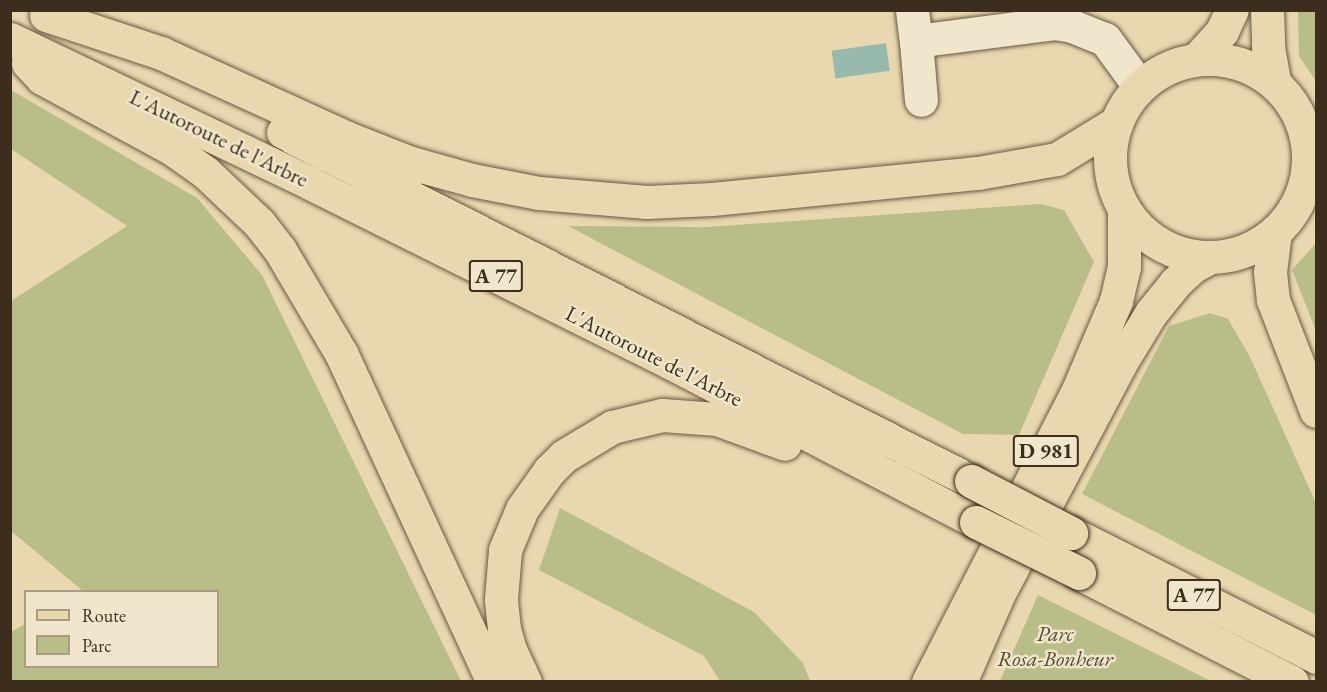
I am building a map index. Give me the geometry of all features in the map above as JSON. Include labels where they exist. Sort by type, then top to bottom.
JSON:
[{"type":"main road","points":[[1197,59],[1222,31],[1232,10]]},
{"type":"main road","points":[[1267,10],[1268,46],[1274,82]]},
{"type":"main road","points":[[42,13],[161,53],[345,137],[411,163],[472,180],[538,193],[647,202],[712,200],[978,173],[1058,159],[1116,123]]},
{"type":"main road","name":"L'Autoroute de l'Arbre","points":[[42,13],[674,328],[1317,657]]},
{"type":"main road","name":"L'Autoroute de l'Arbre","points":[[10,39],[376,215],[671,363],[976,522],[1292,681]]},
{"type":"main road","points":[[10,44],[42,78],[171,147],[206,172],[259,223],[280,250],[341,353],[493,681]]},
{"type":"main road","points":[[1197,59],[1218,59],[1238,63],[1257,70],[1274,82],[1287,95],[1304,129],[1312,165],[1298,202],[1275,232],[1245,250],[1210,257],[1180,252],[1152,239],[1124,209],[1117,193],[1110,158],[1116,123],[1126,103],[1157,73],[1176,64],[1197,59]]},
{"type":"main road","name":"D 981","points":[[928,681],[1078,390],[1116,301],[1124,267],[1124,209]]},
{"type":"main road","points":[[1275,232],[1270,272],[1273,300],[1317,411]]},
{"type":"main road","name":"D 981","points":[[960,681],[999,593],[1126,354],[1151,313],[1175,283],[1192,267],[1210,257]]},
{"type":"main road","points":[[525,681],[510,650],[504,629],[501,599],[505,550],[522,509],[549,471],[564,456],[612,427],[662,415],[717,419],[976,522]]},
{"type":"street","points":[[921,100],[914,26],[1054,23],[1072,26],[1105,39],[1140,87]]},
{"type":"green space","points":[[1298,11],[1316,11],[1316,81],[1299,56]]},
{"type":"green space","points":[[11,90],[197,198],[262,275],[461,681],[11,681],[11,632],[24,625],[24,668],[219,668],[219,590],[82,590],[11,531],[11,301],[127,226],[11,149]]},
{"type":"green space","points":[[1040,204],[1064,210],[1094,262],[1019,435],[963,434],[568,226],[706,227]]},
{"type":"green space","points":[[1316,243],[1316,331],[1292,270]]},
{"type":"green space","points":[[1210,313],[1228,319],[1250,357],[1316,503],[1316,615],[1082,494],[1169,326]]},
{"type":"green space","points":[[560,508],[754,612],[803,663],[810,681],[720,681],[704,656],[539,570]]},
{"type":"green space","name":"Parc Rosa-Bonheur","points":[[1038,595],[1211,681],[1000,681]]},
{"type":"shaded area","points":[[886,43],[890,71],[835,78],[832,51]]}]
